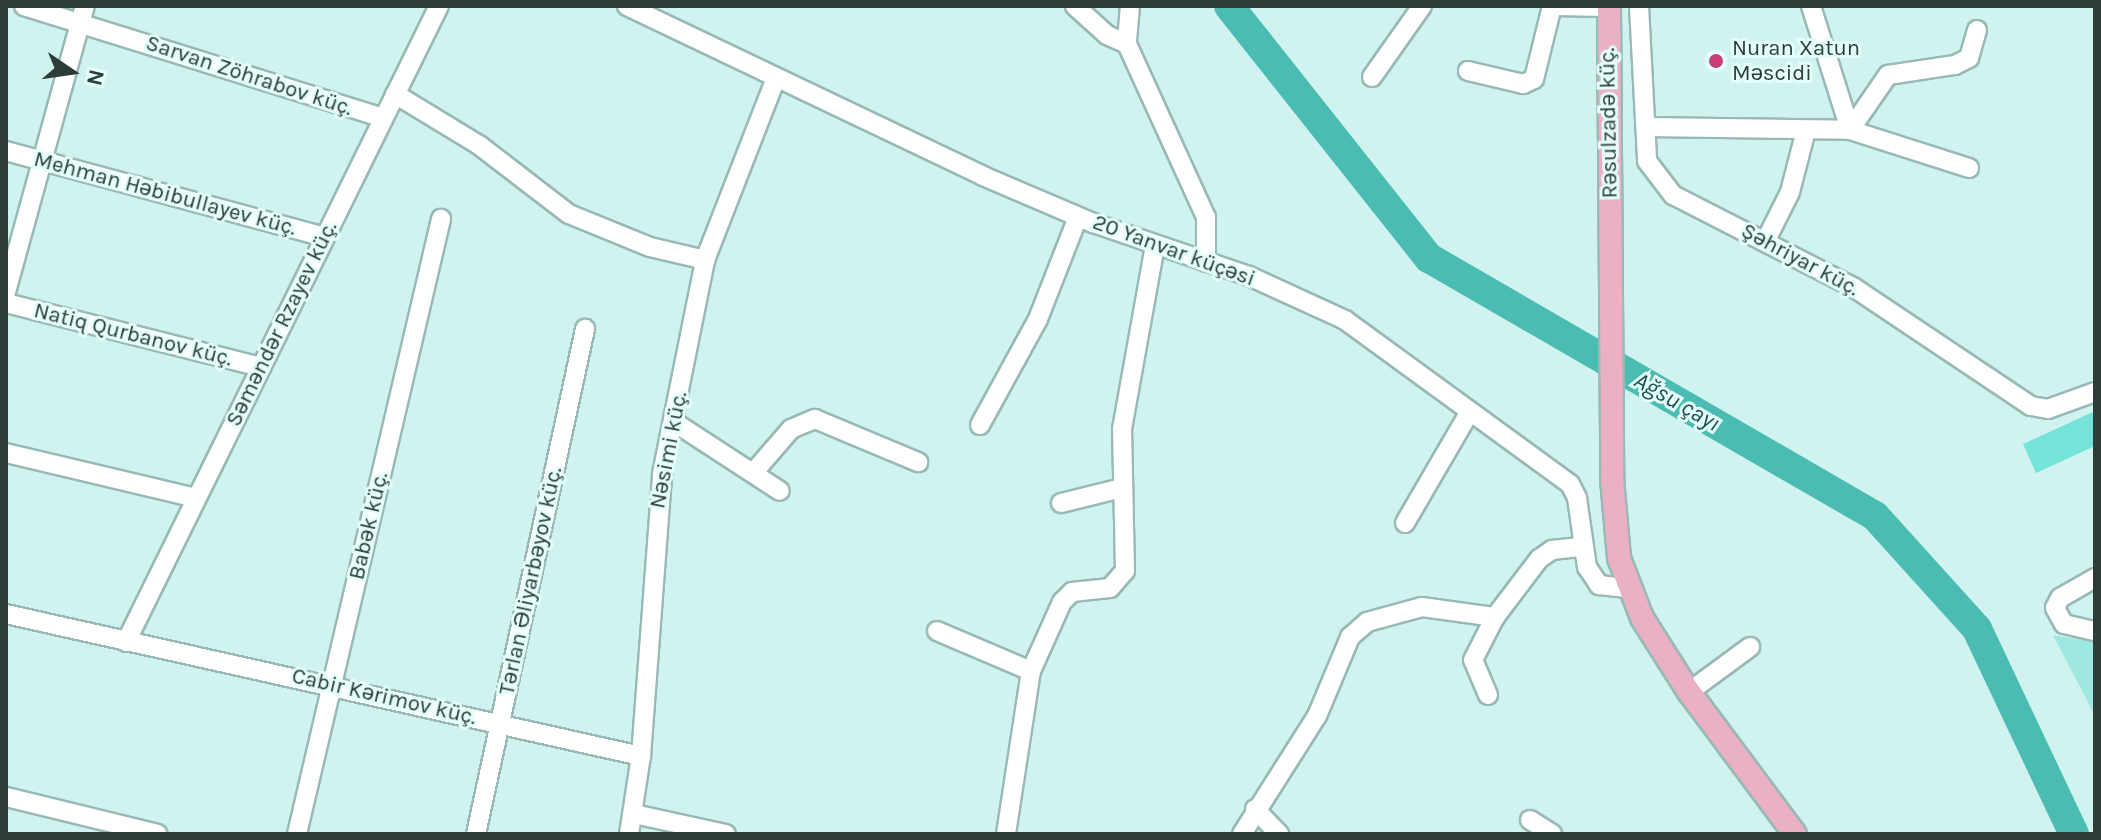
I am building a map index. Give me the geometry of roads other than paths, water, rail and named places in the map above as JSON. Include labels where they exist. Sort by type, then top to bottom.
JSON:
[{"type":"main road","name":"Rəsulzadə küç.","points":[[1609,6],[1614,535],[1627,588],[1689,692],[1795,834]]},
{"type":"street","name":"Sarvan Zöhrabov küç.","points":[[24,6],[83,14],[383,118]]},
{"type":"street","name":"Səməndər Rzayev küç.","points":[[126,642],[439,6]]},
{"type":"street","name":"20 Yanvar küçəsi","points":[[627,6],[775,80],[1078,217],[1206,262],[1345,320],[1570,484],[1577,498],[1580,547],[1599,585],[1627,588]]},
{"type":"street","points":[[1075,6],[1107,35],[1127,44]]},
{"type":"street","points":[[1130,6],[1127,44],[1206,217],[1206,262]]},
{"type":"street","points":[[1372,77],[1422,6]]},
{"type":"street","points":[[1468,71],[1523,84],[1534,79],[1552,6],[1609,6]]},
{"type":"street","name":"Şəhriyar küç.","points":[[1639,6],[1647,161],[1657,180],[1765,242],[1853,287],[2031,406],[2048,409],[2095,392]]},
{"type":"street","points":[[1811,6],[1850,130]]},
{"type":"street","points":[[6,292],[83,14]]},
{"type":"street","points":[[1850,130],[1888,75],[1955,65],[1969,58],[1977,30]]},
{"type":"street","name":"Nəsimi küç.","points":[[629,834],[641,756],[654,531],[705,260],[775,80]]},
{"type":"street","points":[[395,94],[479,145],[569,214],[650,247],[705,260]]},
{"type":"street","points":[[1646,127],[1850,130],[1969,168]]},
{"type":"street","points":[[1765,242],[1790,192],[1806,130]]},
{"type":"street","name":"Mehman Həbibullayev küç.","points":[[6,151],[324,237]]},
{"type":"street","points":[[980,425],[1038,319],[1078,217]]},
{"type":"street","name":"Babək küç.","points":[[297,834],[441,219]]},
{"type":"street","points":[[1006,834],[1031,671],[1072,592],[1119,583],[1125,571],[1122,429],[1155,246]]},
{"type":"street","name":"Natiq Qurbanov küç.","points":[[6,303],[261,367]]},
{"type":"street","name":"Tərlan Əliyarbəyov küç.","points":[[476,834],[585,329]]},
{"type":"street","points":[[1405,523],[1469,413]]},
{"type":"street","points":[[753,473],[791,429],[815,419],[918,462]]},
{"type":"street","points":[[674,422],[780,491]]},
{"type":"street","points":[[6,453],[196,498]]},
{"type":"street","points":[[1061,503],[1122,488]]},
{"type":"street","points":[[1488,695],[1473,660],[1495,617],[1539,559],[1552,550],[1580,547]]},
{"type":"street","points":[[2095,578],[2060,598],[2055,608],[2064,624],[2095,631]]},
{"type":"street","points":[[1242,834],[1255,809],[1317,716],[1350,637],[1367,622],[1422,607],[1495,617]]},
{"type":"street","name":"Cabir Kərimov küç.","points":[[6,614],[333,684],[641,756]]},
{"type":"street","points":[[937,631],[1031,671]]},
{"type":"street","points":[[1689,692],[1750,647]]},
{"type":"street","points":[[6,797],[158,834]]},
{"type":"street","points":[[1255,809],[1279,834]]},
{"type":"street","points":[[634,814],[726,834]]},
{"type":"street","points":[[1530,820],[1552,834]]},
{"type":"waterway","name":"Ağsu çayı","points":[[1229,6],[1429,258],[1875,516],[1977,629],[2074,834]]},
{"type":"place","name":"Nuran Xatun Məscidi","points":[[1716,61]]}]
